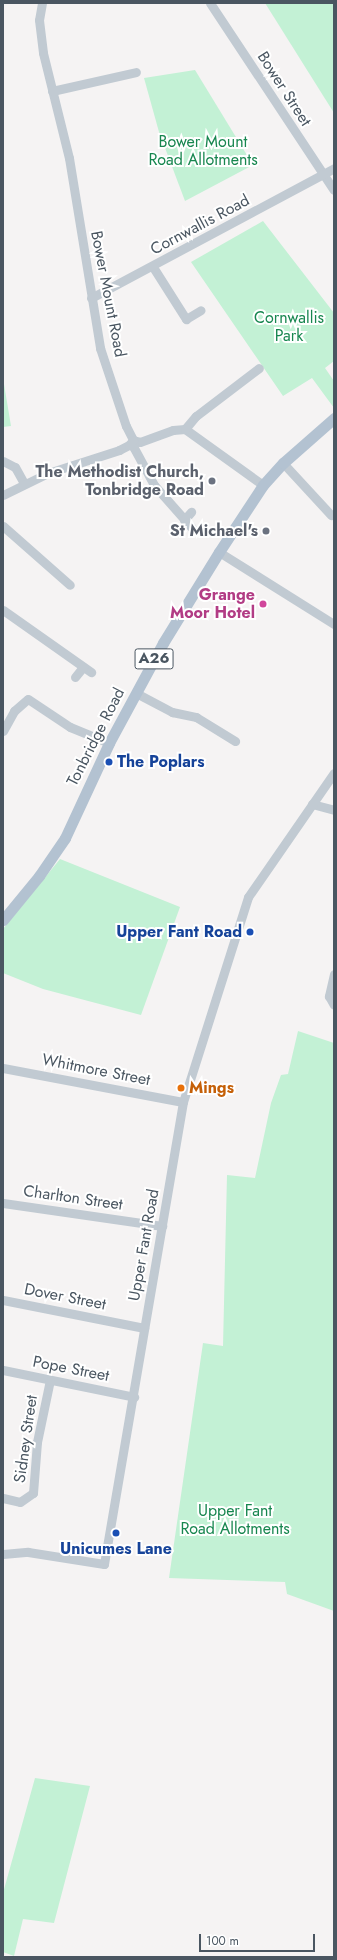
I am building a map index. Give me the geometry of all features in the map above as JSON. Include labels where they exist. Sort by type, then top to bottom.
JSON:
[{"type":"main road","name":"Tonbridge Road","points":[[3,920],[40,876],[65,838],[109,743],[162,644],[219,552],[263,486],[283,463],[333,420]]},
{"type":"street","name":"Bower Mount Road","points":[[42,3],[40,20],[43,53],[69,158],[100,348],[122,415],[133,440],[134,448],[154,485],[192,528]]},
{"type":"street","name":"Bower Street","points":[[210,3],[334,190]]},
{"type":"street","points":[[52,91],[136,72]]},
{"type":"street","name":"Cornwallis Road","points":[[91,298],[153,267],[334,168]]},
{"type":"street","points":[[153,267],[186,319],[201,310]]},
{"type":"street","points":[[185,429],[196,416],[259,368]]},
{"type":"street","points":[[3,495],[24,483],[113,452],[129,445],[133,440],[140,442],[174,430],[185,429],[263,486]]},
{"type":"street","points":[[3,461],[16,468],[24,483]]},
{"type":"street","points":[[283,463],[331,515]]},
{"type":"street","points":[[184,520],[191,512]]},
{"type":"street","points":[[3,526],[70,585]]},
{"type":"street","points":[[219,552],[334,624]]},
{"type":"street","points":[[3,610],[87,669],[75,677]]},
{"type":"street","points":[[136,693],[172,712],[196,717],[235,741]]},
{"type":"street","points":[[3,731],[14,711],[28,699],[70,727],[109,743]]},
{"type":"street","name":"Upper Fant Road","points":[[3,1554],[28,1552],[104,1564],[134,1397],[144,1328],[183,1102],[248,897],[334,773]]},
{"type":"street","points":[[312,804],[334,810]]},
{"type":"street","points":[[334,974],[329,996],[334,1004]]},
{"type":"street","name":"Whitmore Street","points":[[3,1068],[183,1102]]},
{"type":"street","name":"Charlton Street","points":[[3,1203],[162,1226]]},
{"type":"street","name":"Dover Street","points":[[3,1300],[144,1328]]},
{"type":"street","name":"Pope Street","points":[[3,1370],[134,1397]]},
{"type":"street","name":"Sidney Street","points":[[3,1498],[20,1502],[33,1493],[37,1442],[50,1380]]},
{"type":"green space","points":[[265,3],[334,3],[334,113]]},
{"type":"green space","name":"Bower Mount Road Allotments","points":[[195,70],[253,165],[185,201],[159,132],[144,78]]},
{"type":"green space","name":"Cornwallis Park","points":[[263,221],[334,313],[334,361],[325,368],[334,381],[334,408],[312,378],[283,396],[191,262]]},
{"type":"green space","points":[[3,378],[11,426],[3,427]]},
{"type":"green space","points":[[60,859],[180,907],[141,1015],[43,989],[3,973],[3,929]]},
{"type":"green space","name":"Upper Fant Road Allotments","points":[[298,1031],[334,1043],[334,1611],[287,1594],[285,1582],[169,1578],[203,1343],[223,1346],[227,1175],[255,1178],[271,1103],[281,1075],[288,1074]]},
{"type":"green space","points":[[35,1778],[90,1786],[54,1923],[23,1919],[14,1956],[3,1952],[3,1893]]},
{"type":"place","name":"The Methodist Church, Tonbridge Road","points":[[212,481]]},
{"type":"place","name":"St Michael's","points":[[266,531]]},
{"type":"place","name":"Grange Moor Hotel","points":[[263,604]]},
{"type":"place","name":"The Poplars","points":[[109,762]]},
{"type":"place","name":"Upper Fant Road","points":[[250,932]]},
{"type":"place","name":"Mings","points":[[181,1088]]},
{"type":"place","name":"Unicumes Lane","points":[[116,1533]]}]
